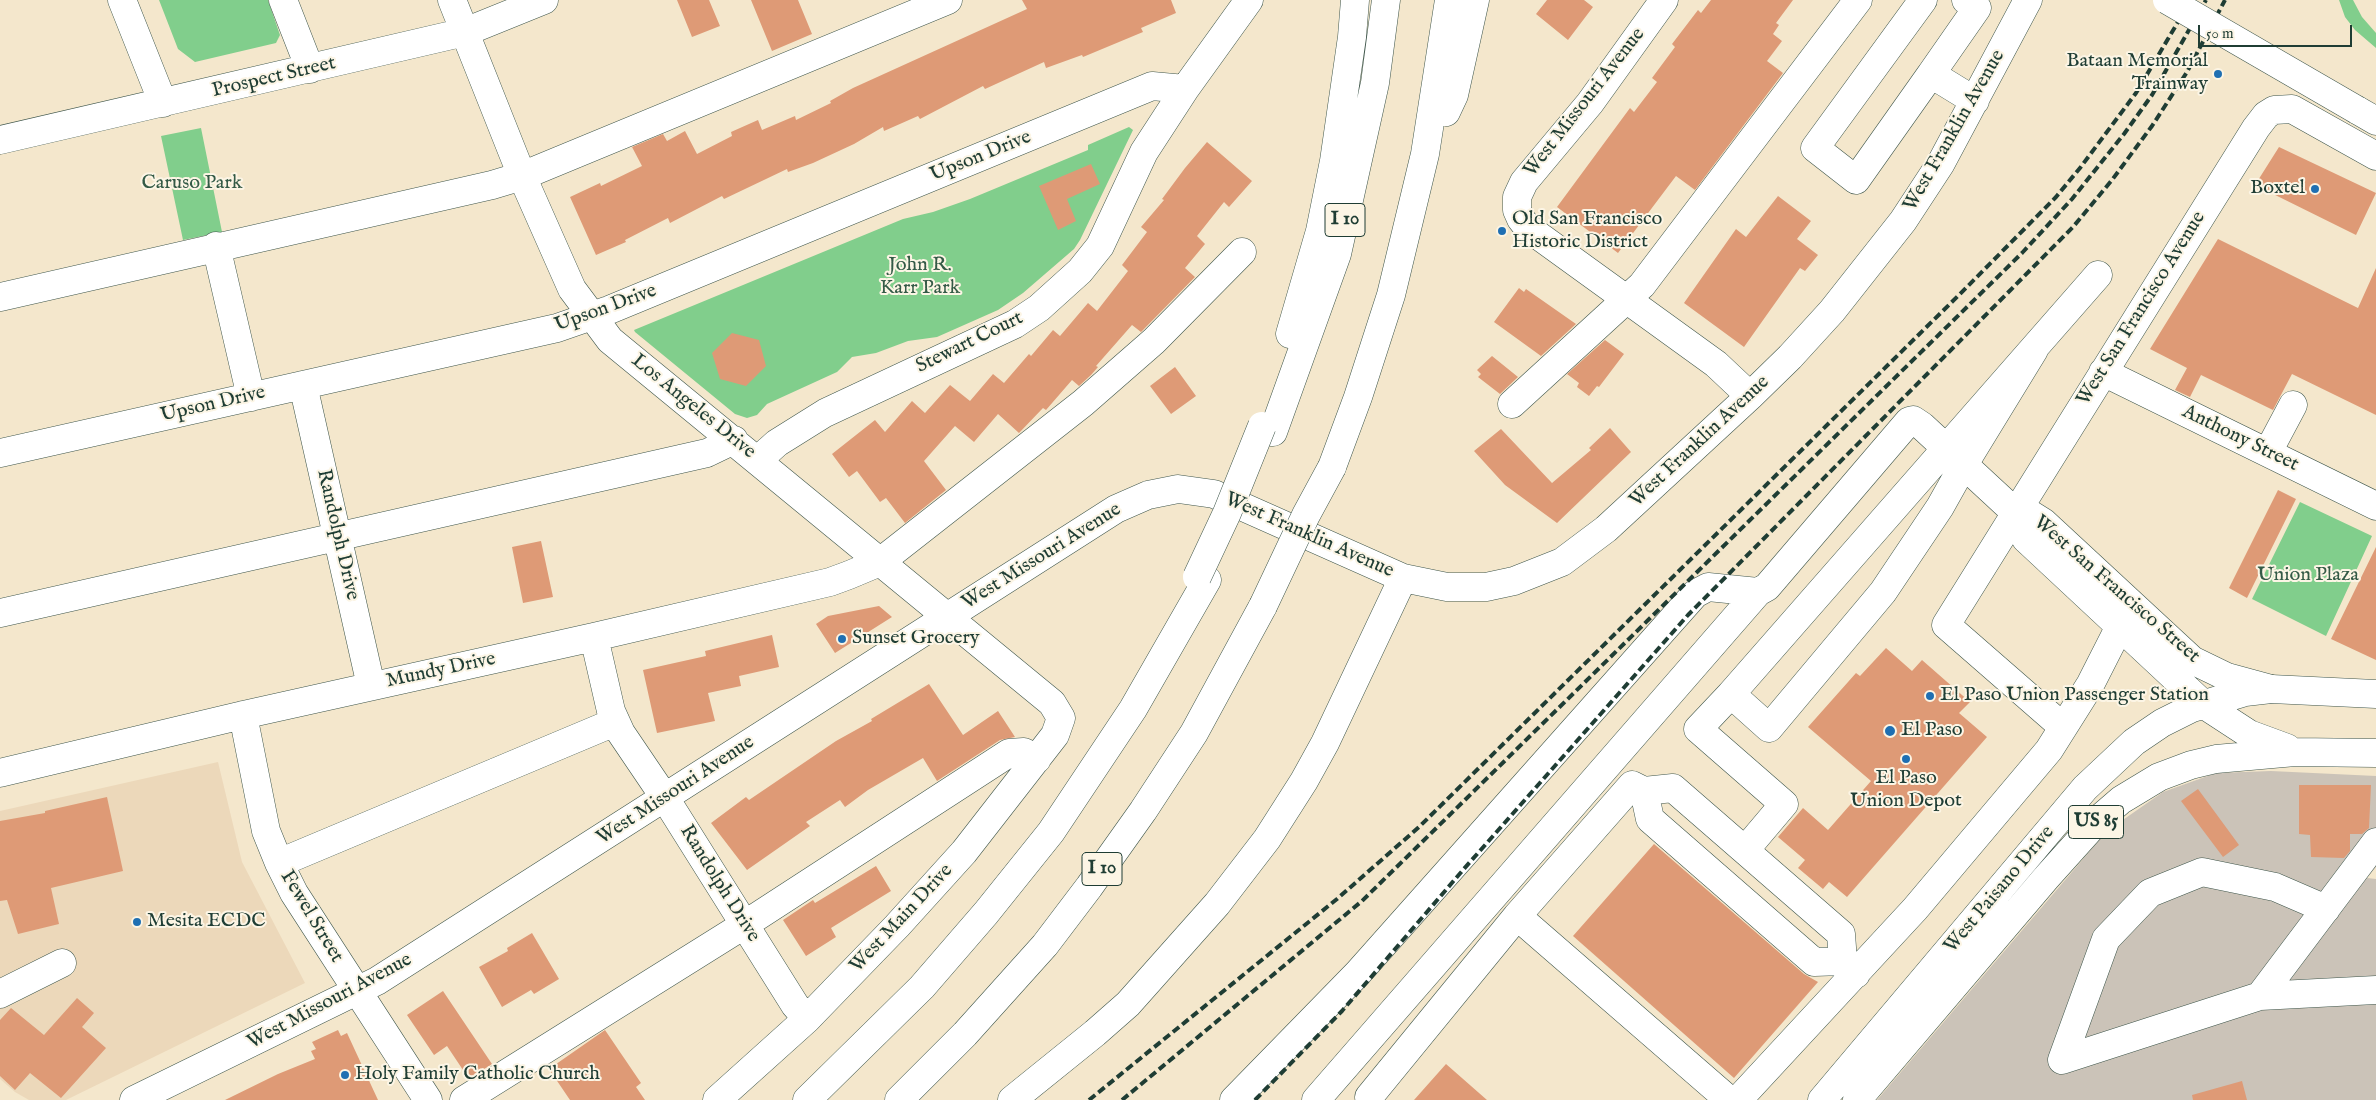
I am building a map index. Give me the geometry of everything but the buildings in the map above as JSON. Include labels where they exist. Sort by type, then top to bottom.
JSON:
[{"type":"main road","points":[[122,0],[163,103]]},
{"type":"main road","points":[[283,0],[310,69]]},
{"type":"main road","name":"Los Angeles Drive","points":[[452,0],[522,176],[572,289],[610,340],[1056,706],[1061,718]]},
{"type":"main road","name":"Prospect Street","points":[[2,133],[163,103],[465,32],[544,0]]},
{"type":"main road","points":[[0,298],[216,246],[492,185],[522,176],[948,0]]},
{"type":"main road","points":[[1267,429],[1320,231],[1342,117],[1355,0]]},
{"type":"main road","name":"I 10","points":[[807,1100],[922,987],[986,913],[1051,832],[1133,709],[1246,499],[1267,429],[1337,254],[1375,83],[1386,0]]},
{"type":"main road","name":"I 10","points":[[899,1100],[965,1034],[1032,960],[1089,887],[1143,811],[1194,733],[1263,606],[1306,514],[1332,466],[1358,397],[1391,295],[1425,154],[1450,0]]},
{"type":"main road","points":[[1425,154],[1454,95],[1475,0]]},
{"type":"main road","name":"West Missouri Avenue","points":[[1628,299],[1528,228],[1517,210],[1517,197],[1524,182],[1590,103],[1664,0]]},
{"type":"main road","points":[[1512,404],[1642,286],[1858,0]]},
{"type":"main road","points":[[1923,0],[1815,148],[1856,180],[1931,74],[1972,4],[2013,28]]},
{"type":"main road","name":"West Franklin Avenue","points":[[1214,494],[1403,578],[1447,587],[1486,587],[1514,581],[1562,562],[1606,529],[1750,396],[1790,357],[1874,259],[1941,163],[2028,0]]},
{"type":"main road","points":[[2166,0],[2367,115]]},
{"type":"main road","name":"Stewart Court","points":[[758,460],[776,443],[825,413],[1015,324],[1039,308],[1080,271],[1100,246],[1144,152],[1184,89],[1244,2]]},
{"type":"main road","points":[[1931,74],[1975,101]]},
{"type":"main road","name":"Upson Drive","points":[[0,453],[557,328],[592,316],[1152,86],[1184,89]]},
{"type":"main road","name":"West San Francisco Avenue","points":[[2063,727],[1946,625],[2256,128],[2266,115],[2274,110],[2283,108],[2300,112],[2376,156]]},
{"type":"main road","points":[[216,246],[252,397]]},
{"type":"main road","name":"Mundy Drive","points":[[0,772],[830,582],[880,562],[1083,403],[1154,341],[1242,252]]},
{"type":"main road","points":[[1746,849],[1784,804],[1698,729],[1735,698],[1912,486],[1954,458],[2034,350],[2098,275]]},
{"type":"main road","points":[[1628,299],[1716,364],[1750,396]]},
{"type":"main road","name":"Anthony Street","points":[[2103,372],[2375,502]]},
{"type":"main road","name":"Randolph Drive","points":[[303,384],[371,686]]},
{"type":"main road","points":[[2268,452],[2293,405]]},
{"type":"main road","points":[[1316,1100],[1758,592],[1767,587],[1909,421],[1913,420],[1922,426],[1954,458],[2017,514],[2018,525],[2026,539],[2202,704],[2249,734],[2295,752]]},
{"type":"main road","points":[[0,614],[708,453],[734,440]]},
{"type":"main road","points":[[1735,698],[1768,728],[1884,592],[1940,508],[1954,458]]},
{"type":"main road","points":[[1912,486],[1940,508]]},
{"type":"main road","name":"West Missouri Avenue","points":[[134,1100],[358,992],[395,970],[1116,509],[1148,495],[1178,488],[1214,494]]},
{"type":"main road","name":"West San Francisco Street","points":[[2017,514],[2027,512],[2043,522],[2192,660],[2227,677],[2271,689]]},
{"type":"main road","points":[[1012,1100],[1096,1033],[1128,1004],[1217,904],[1267,839],[1304,782],[1325,744],[1403,578]]},
{"type":"main road","points":[[1234,1100],[1358,973],[1695,594],[1708,587],[1758,592]]},
{"type":"main road","points":[[1738,1100],[1850,968],[1915,909],[2049,750],[2090,685],[2120,626]]},
{"type":"main road","name":"Randolph Drive","points":[[594,637],[615,722],[806,1019]]},
{"type":"main road","name":"West Paisano Drive","points":[[1822,1100],[2085,788],[2110,762],[2134,742],[2162,723],[2202,704],[2245,692],[2271,689],[2376,694]]},
{"type":"main road","name":"Fewel Street","points":[[243,715],[266,831],[278,864],[294,893],[428,1100]]},
{"type":"main road","name":"West Main Drive","points":[[717,1100],[806,1019],[897,926],[964,852],[1055,735],[1061,718]]},
{"type":"main road","points":[[278,864],[615,722]]},
{"type":"main road","points":[[464,1100],[744,925],[1009,753],[1024,752],[1037,759]]},
{"type":"main road","name":"West Paisano Drive","points":[[1857,1100],[2046,878],[2099,819],[2121,800],[2159,777],[2191,765],[2216,759],[2295,752],[2376,753]]},
{"type":"main road","points":[[1369,1099],[1518,916],[1632,785],[1644,791],[1674,788],[1841,934],[1850,968]]},
{"type":"main road","points":[[1644,791],[1650,819],[1814,962],[1850,968]]},
{"type":"main road","points":[[2260,996],[2376,842]]},
{"type":"main road","points":[[2326,909],[2275,886],[2202,872],[2150,893],[2106,939],[2062,1060],[2260,996],[2376,990]]},
{"type":"main road","points":[[1518,916],[1729,1100]]},
{"type":"main road","points":[[0,994],[62,963]]},
{"type":"main road","points":[[797,1100],[830,1079]]},
{"type":"shaded area","name":"Mesita ECDC","points":[[218,762],[242,862],[305,983],[66,1100],[29,1100],[15,1092],[0,1079],[0,811]]},
{"type":"shaded area","points":[[2271,771],[2376,776],[2376,867],[2367,878],[2376,879],[2376,1100],[1877,1100],[2107,831],[2163,792],[2216,773]]},
{"type":"green space","points":[[159,0],[268,0],[280,35],[276,43],[195,62],[178,49]]},
{"type":"green space","points":[[2339,0],[2353,0],[2362,17],[2376,33],[2376,48],[2355,30],[2345,17]]},
{"type":"green space","name":"John R. Karr Park","points":[[1129,127],[1133,130],[1080,240],[1074,249],[1023,293],[998,310],[937,337],[908,341],[876,353],[852,357],[837,372],[767,404],[757,415],[747,418],[735,414],[634,330],[903,219],[933,212],[970,199],[1088,150],[1088,145]]},
{"type":"green space","name":"Caruso Park","points":[[201,128],[222,232],[183,240],[161,136]]},
{"type":"green space","name":"Union Plaza","points":[[2300,502],[2372,536],[2326,636],[2252,599]]},
{"type":"railway","points":[[1089,1100],[1337,899],[1419,827],[1960,294],[2056,197],[2080,168],[2136,93],[2191,0]]},
{"type":"railway","points":[[1122,1100],[1362,901],[2022,253],[2072,199],[2124,134],[2152,95],[2206,0]]},
{"type":"railway","points":[[1255,1100],[1342,1011],[1463,870],[1688,615],[2073,227],[2112,180],[2152,126],[2187,72],[2225,0]]},
{"type":"place","name":"Bataan Memorial Trainway","points":[[2218,74]]},
{"type":"place","name":"Boxtel","points":[[2315,189]]},
{"type":"place","name":"Old San Francisco Historic District","points":[[1502,231]]},
{"type":"place","name":"Sunset Grocery","points":[[842,639]]},
{"type":"place","name":"El Paso Union Passenger Station","points":[[1930,696]]},
{"type":"place","name":"El Paso","points":[[1890,731]]},
{"type":"place","name":"El Paso Union Depot","points":[[1906,759]]},
{"type":"place","name":"Mesita ECDC","points":[[137,922]]},
{"type":"place","name":"Holy Family Catholic Church","points":[[345,1075]]}]
